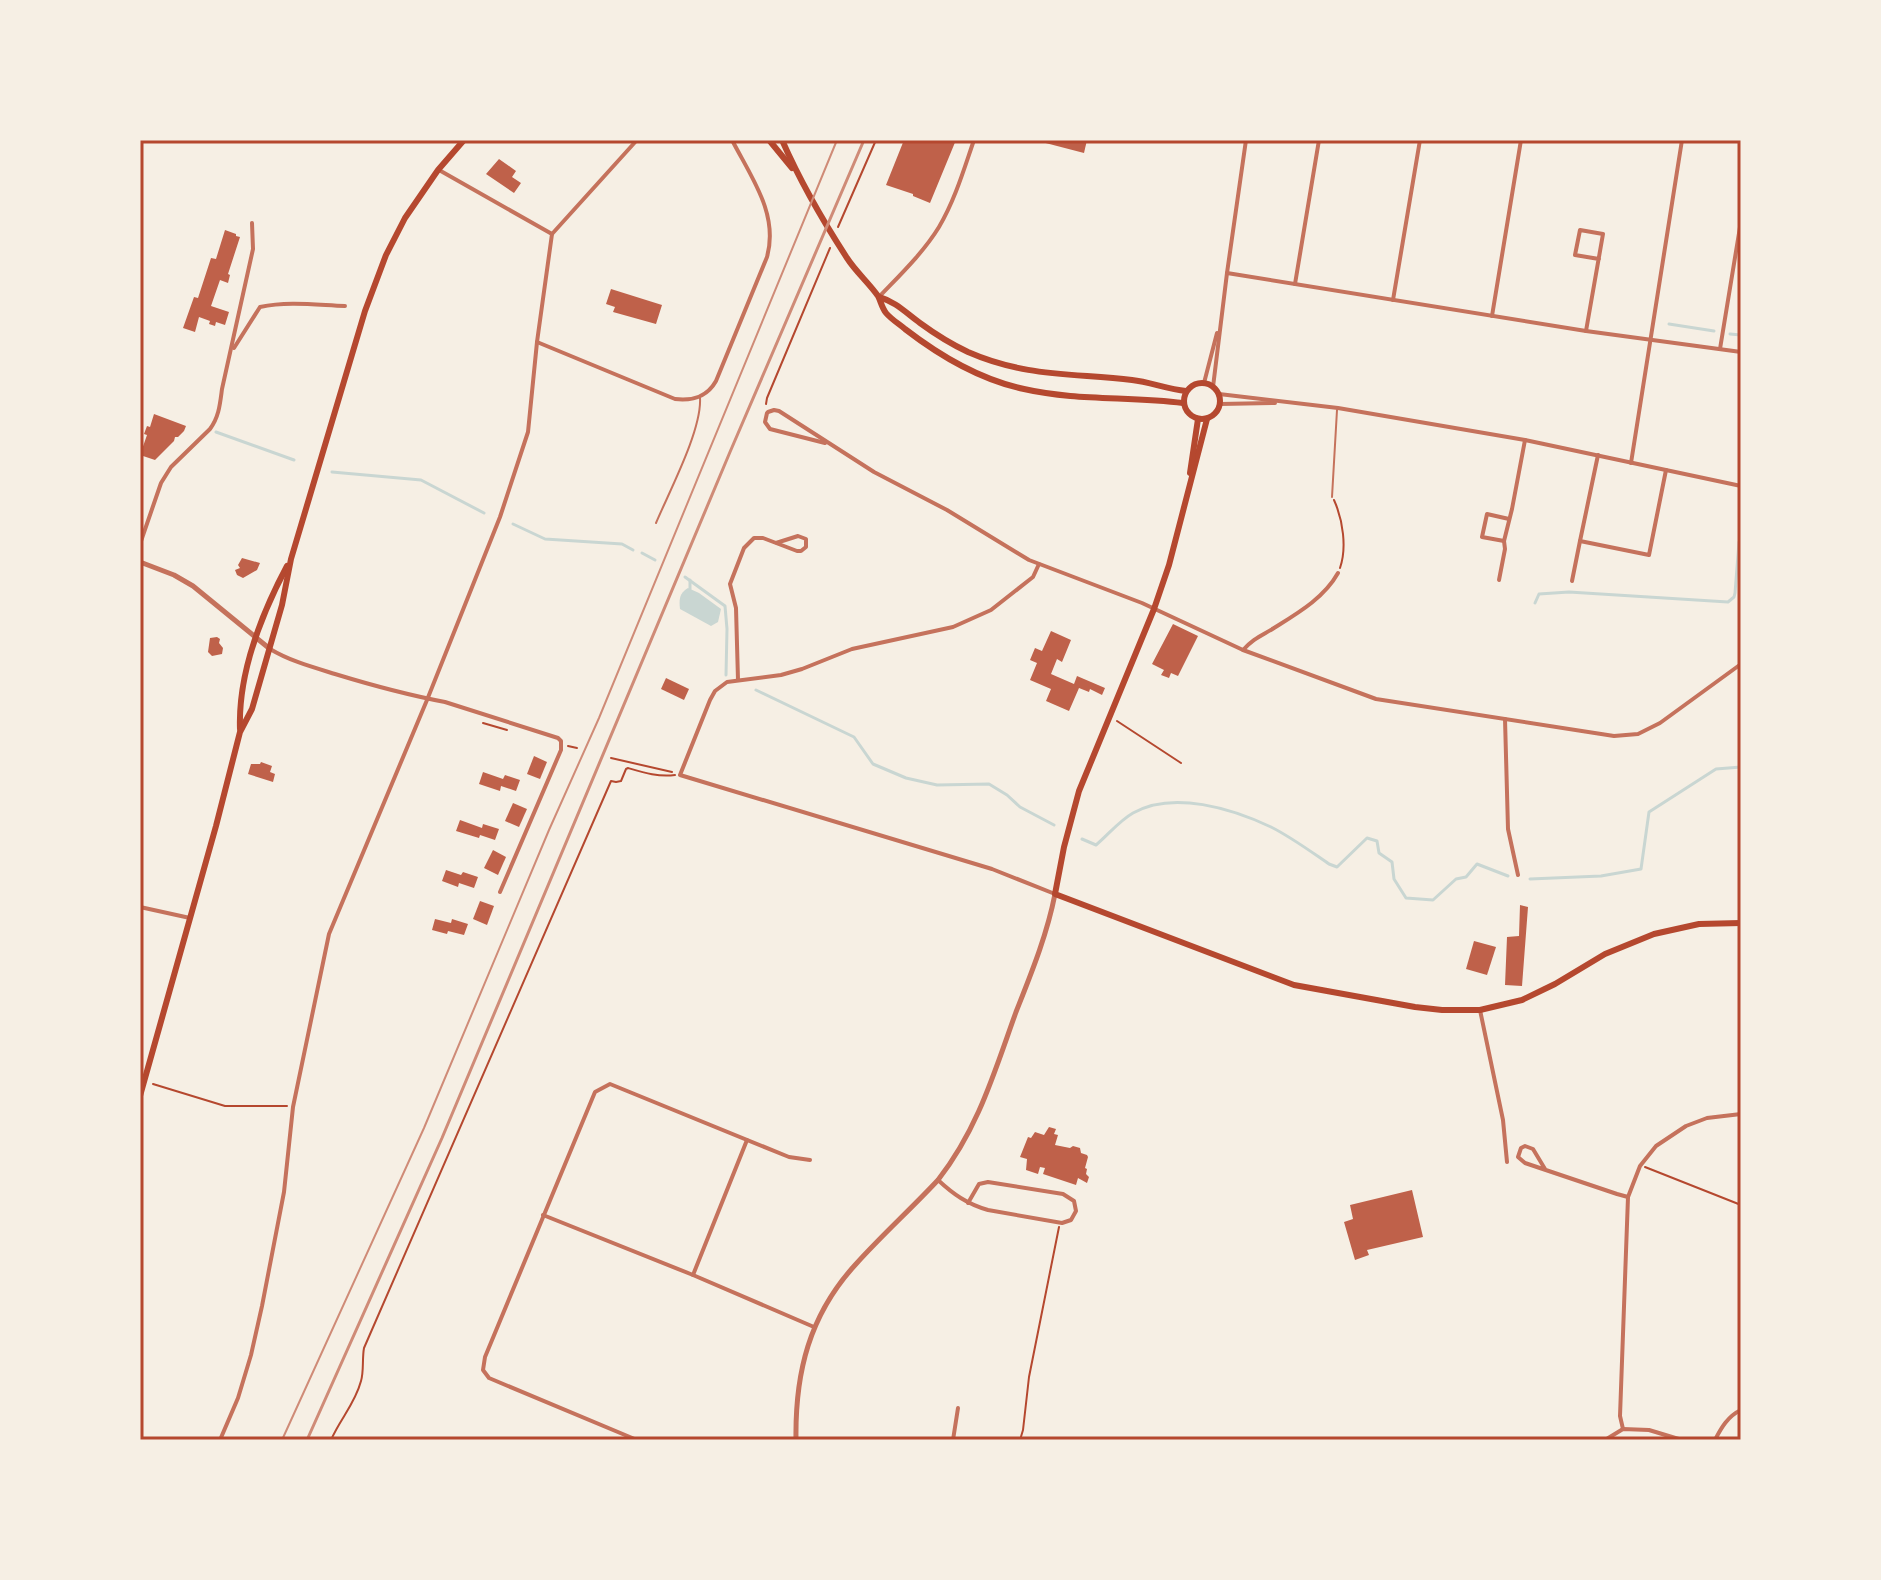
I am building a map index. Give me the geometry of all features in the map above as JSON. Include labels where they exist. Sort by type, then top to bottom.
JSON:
[{"type":"main road","points":[[140,1096],[240,732],[252,709],[282,605],[291,559],[376,280],[401,225],[438,170],[464,140]]},
{"type":"main road","points":[[769,140],[797,173]]},
{"type":"main road","points":[[782,140],[797,173],[848,259],[879,297],[887,315],[915,336],[956,362],[1001,383],[1026,390],[1183,403]]},
{"type":"main road","points":[[879,297],[895,303],[946,340],[999,363],[1040,373],[1129,379],[1186,391]]},
{"type":"main road","points":[[1197,383],[1204,383],[1219,394],[1220,404],[1216,413],[1207,419],[1198,419],[1188,414],[1183,403],[1186,391],[1197,383]]},
{"type":"main road","points":[[1187,496],[1198,419]]},
{"type":"main road","points":[[1207,419],[1173,553],[1154,609],[1079,791],[1055,894],[1294,985],[1442,1010],[1480,1010],[1522,1000],[1605,954],[1654,934],[1699,924],[1741,923]]},
{"type":"main road","points":[[240,732],[239,704],[256,637],[269,600],[291,559]]},
{"type":"street","points":[[220,1440],[238,1398],[262,1306],[284,1192],[293,1107],[329,934],[500,517],[526,436],[552,234],[637,140]]},
{"type":"street","points":[[537,342],[675,399],[700,397],[709,391],[716,381],[770,244],[770,221],[765,205],[732,140]]},
{"type":"street","points":[[879,297],[918,255],[940,225],[960,182],[974,140]]},
{"type":"street","points":[[1213,387],[1246,140]]},
{"type":"street","points":[[1295,284],[1319,140]]},
{"type":"street","points":[[1393,300],[1420,140]]},
{"type":"street","points":[[1492,316],[1521,140]]},
{"type":"street","points":[[1631,463],[1682,140]]},
{"type":"street","points":[[438,170],[552,234]]},
{"type":"street","points":[[1720,349],[1741,221]]},
{"type":"street","points":[[140,544],[161,483],[171,467],[215,422],[219,411],[253,249],[252,223]]},
{"type":"street","points":[[1586,331],[1599,259],[1603,234],[1580,230],[1575,255],[1599,259]]},
{"type":"street","points":[[1227,273],[1586,331],[1741,352]]},
{"type":"street","points":[[231,352],[260,307],[305,304],[345,306]]},
{"type":"street","points":[[1204,383],[1220,323]]},
{"type":"street","points":[[1219,394],[1338,408],[1525,440],[1741,486]]},
{"type":"street","points":[[1220,404],[1285,402]]},
{"type":"street","points":[[831,444],[770,429],[765,422],[768,412],[779,411],[831,444],[874,472],[1039,564],[1154,609],[1243,650],[1376,699],[1614,736],[1638,734],[1660,723],[1741,664]]},
{"type":"street","points":[[1499,580],[1525,440]]},
{"type":"street","points":[[1572,581],[1598,455]]},
{"type":"street","points":[[1580,541],[1649,555],[1666,470]]},
{"type":"street","points":[[1504,541],[1482,537],[1487,514],[1509,519]]},
{"type":"street","points":[[738,680],[736,608],[731,578],[744,548],[754,538],[801,551],[807,543],[806,539],[798,536],[776,543]]},
{"type":"street","points":[[140,562],[188,582],[283,657],[557,736],[561,750],[500,892]]},
{"type":"street","points":[[796,1440],[798,1382],[814,1327],[835,1290],[855,1265],[938,1180],[978,1116],[1051,917],[1055,894],[992,869],[680,775],[713,695],[723,685],[791,672],[852,649],[969,621],[991,610],[1033,577],[1039,564]]},
{"type":"street","points":[[1243,650],[1253,639],[1323,594],[1338,573]]},
{"type":"street","points":[[1505,719],[1508,829],[1518,875]]},
{"type":"street","points":[[140,907],[190,918]]},
{"type":"street","points":[[1480,1010],[1503,1120],[1507,1162]]},
{"type":"street","points":[[637,1440],[489,1378],[483,1370],[485,1357],[595,1092],[610,1084],[789,1157],[810,1160]]},
{"type":"street","points":[[1623,1429],[1620,1416],[1628,1197],[1640,1166],[1656,1146],[1686,1126],[1707,1118],[1741,1114]]},
{"type":"street","points":[[693,1275],[747,1140]]},
{"type":"street","points":[[1545,1169],[1533,1149],[1521,1148],[1519,1159],[1545,1169],[1628,1197]]},
{"type":"street","points":[[938,1180],[957,1197],[968,1203],[988,1210],[1060,1222],[1071,1220],[1076,1211],[1074,1201],[1063,1194],[983,1182],[976,1187],[968,1203]]},
{"type":"street","points":[[543,1215],[814,1327]]},
{"type":"street","points":[[953,1440],[958,1408]]},
{"type":"street","points":[[1715,1440],[1734,1413],[1741,1410]]},
{"type":"street","points":[[1605,1440],[1623,1429],[1649,1430],[1682,1440]]},
{"type":"lane","points":[[656,523],[690,443],[701,406],[700,397]]},
{"type":"lane","points":[[1332,497],[1338,408]]},
{"type":"path","points":[[846,209],[876,140]]},
{"type":"path","points":[[768,412],[767,398],[821,268]]},
{"type":"path","points":[[1332,497],[1337,506],[1344,551],[1338,573]]},
{"type":"path","points":[[1108,718],[1181,763]]},
{"type":"path","points":[[611,758],[680,775]]},
{"type":"path","points":[[331,1440],[352,1405],[363,1376],[364,1348],[611,781],[621,781],[628,768],[652,776],[680,775]]},
{"type":"path","points":[[144,1082],[225,1106],[293,1107]]},
{"type":"path","points":[[1640,1166],[1741,1205]]},
{"type":"path","points":[[1020,1440],[1029,1377],[1060,1222]]},
{"type":"shaded area","points":[[688,588],[721,609],[718,622],[711,626],[680,609],[680,597]]},
{"type":"building","points":[[904,140],[956,140],[930,203],[886,185]]},
{"type":"building","points":[[1034,140],[1087,140],[1084,153]]},
{"type":"building","points":[[499,159],[516,171],[512,177],[521,183],[514,193],[486,174]]},
{"type":"building","points":[[225,230],[240,237],[228,283],[220,280],[211,306],[229,312],[225,325],[216,322],[215,326],[199,317],[195,332],[183,328],[194,297],[198,298],[211,258],[216,259]]},
{"type":"building","points":[[611,289],[662,305],[656,324],[613,312],[615,307],[606,304]]},
{"type":"building","points":[[154,414],[186,426],[155,460],[140,455],[147,435],[144,434]]},
{"type":"building","points":[[242,558],[260,563],[257,570],[243,578],[235,570],[240,568],[238,565]]},
{"type":"building","points":[[1173,624],[1198,636],[1178,676],[1171,673],[1169,678],[1161,675],[1164,670],[1152,664]]},
{"type":"building","points":[[1051,631],[1071,640],[1062,662],[1057,659],[1051,674],[1074,684],[1077,676],[1105,688],[1102,695],[1079,688],[1069,711],[1046,701],[1051,689],[1030,680],[1037,663],[1030,660],[1035,648],[1042,651]]},
{"type":"building","points":[[217,637],[223,648],[222,654],[212,656],[208,652],[210,638]]},
{"type":"building","points":[[666,678],[689,689],[684,700],[661,689]]},
{"type":"building","points":[[534,756],[547,762],[540,779],[527,774]]},
{"type":"building","points":[[261,762],[272,766],[270,772],[275,774],[273,782],[248,774],[251,764]]},
{"type":"building","points":[[483,772],[503,779],[505,775],[520,780],[516,791],[501,786],[500,791],[479,784]]},
{"type":"building","points":[[513,803],[527,809],[519,827],[505,821]]},
{"type":"building","points":[[460,820],[482,828],[483,824],[499,829],[495,840],[456,831]]},
{"type":"building","points":[[493,850],[506,857],[498,875],[484,868]]},
{"type":"building","points":[[446,870],[478,877],[474,888],[459,883],[458,887],[442,881]]},
{"type":"building","points":[[480,901],[494,906],[487,925],[473,919]]},
{"type":"building","points":[[1520,905],[1528,907],[1522,986],[1505,985],[1507,937],[1519,936]]},
{"type":"building","points":[[435,919],[451,923],[452,919],[468,924],[464,935],[448,931],[447,934],[432,930]]},
{"type":"building","points":[[1474,941],[1496,947],[1487,975],[1466,969]]},
{"type":"building","points":[[1049,1127],[1056,1129],[1054,1134],[1058,1135],[1055,1145],[1080,1148],[1081,1153],[1087,1155],[1087,1183],[1078,1178],[1076,1185],[1043,1174],[1045,1168],[1040,1167],[1038,1174],[1026,1170],[1027,1159],[1020,1157],[1028,1137],[1031,1138],[1035,1132],[1044,1135]]},
{"type":"building","points":[[1412,1190],[1423,1237],[1367,1250],[1369,1255],[1355,1260],[1344,1222],[1353,1219],[1350,1205]]},
{"type":"waterway","points":[[1669,324],[1714,331]]},
{"type":"waterway","points":[[1730,334],[1741,335]]},
{"type":"waterway","points":[[216,432],[294,460]]},
{"type":"waterway","points":[[332,472],[421,480],[484,513]]},
{"type":"waterway","points":[[513,524],[545,539],[622,544],[633,550]]},
{"type":"waterway","points":[[1535,603],[1539,594],[1569,592],[1728,602],[1735,593],[1741,540]]},
{"type":"waterway","points":[[642,553],[655,560]]},
{"type":"waterway","points":[[685,577],[725,606],[726,675]]},
{"type":"waterway","points":[[690,580],[690,589]]},
{"type":"waterway","points":[[756,690],[854,737],[873,764],[906,778],[937,785],[989,784],[1020,807],[1054,825]]},
{"type":"waterway","points":[[1530,879],[1601,876],[1641,869],[1649,812],[1716,769],[1741,767]]},
{"type":"waterway","points":[[1082,839],[1096,845],[1133,813],[1149,806],[1184,803],[1221,809],[1256,820],[1337,867],[1367,838],[1377,841],[1379,853],[1392,862],[1394,879],[1406,898],[1433,900],[1456,879],[1466,877],[1477,864],[1508,876]]},
{"type":"tram line","points":[[282,1440],[424,1128],[599,718],[837,140]]},
{"type":"railway","points":[[307,1440],[442,1138],[864,140]]}]
